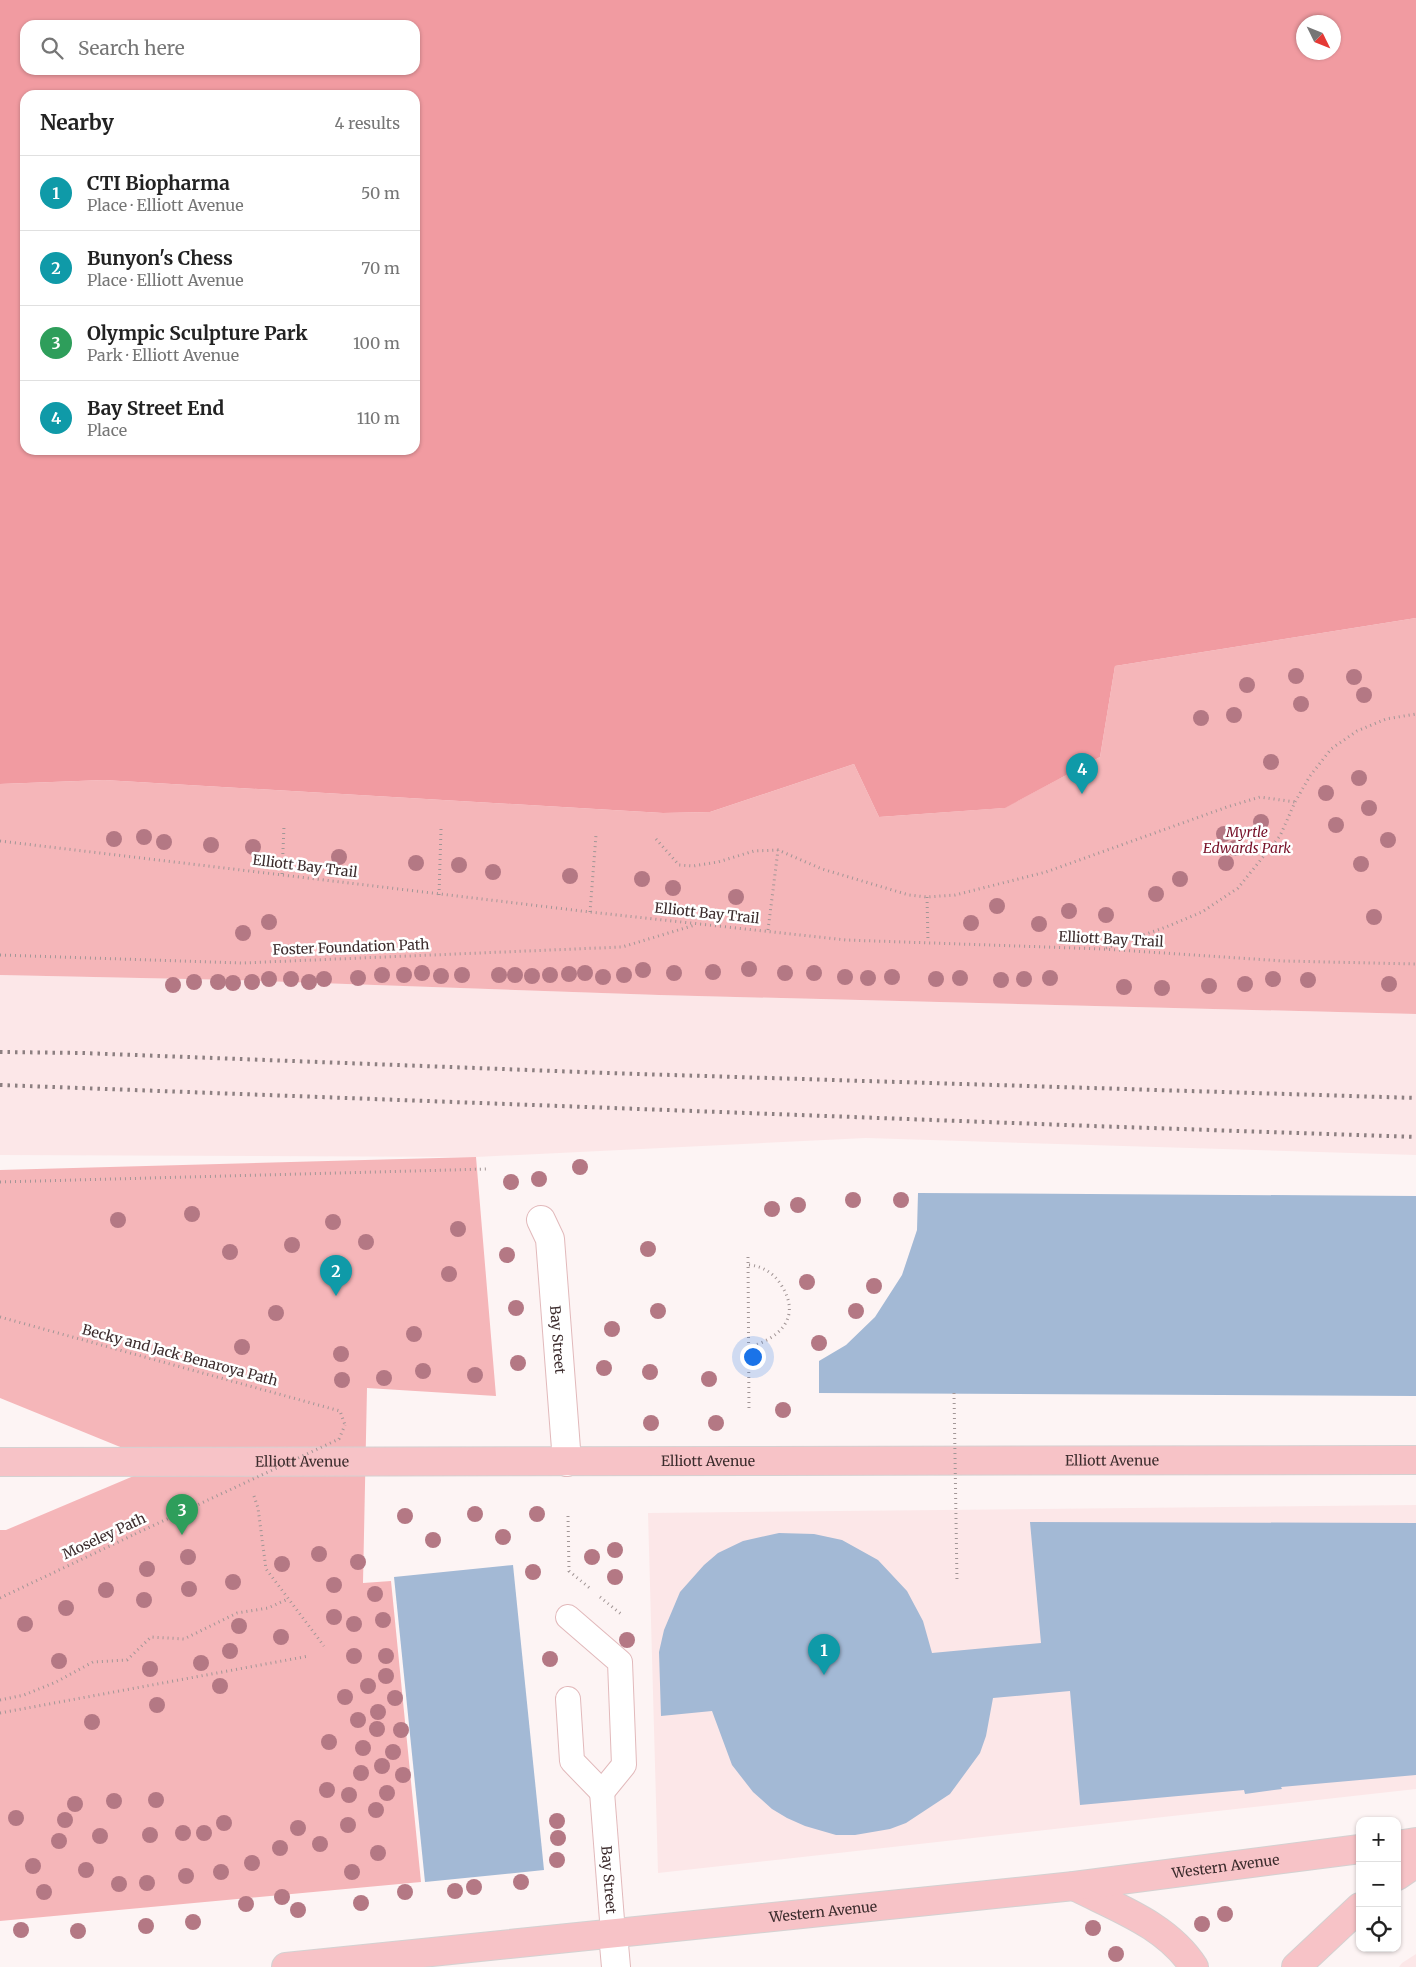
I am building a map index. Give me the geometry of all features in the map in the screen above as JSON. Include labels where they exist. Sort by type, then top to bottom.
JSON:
[{"type":"main road","name":"Elliott Avenue","points":[[0,1462],[1416,1460]]},
{"type":"main road","points":[[1401,1844],[1416,1842]]},
{"type":"main road","name":"Western Avenue","points":[[286,1967],[1074,1886],[1356,1851]]},
{"type":"main road","points":[[1401,1873],[1416,1863]]},
{"type":"main road","points":[[1074,1886],[1158,1929],[1184,1952],[1194,1967]]},
{"type":"main road","points":[[1296,1967],[1356,1911]]},
{"type":"street","name":"Bay Street","points":[[541,1220],[550,1239],[567,1462]]},
{"type":"street","name":"Bay Street","points":[[613,1933],[616,1967]]},
{"type":"lane","points":[[568,1617],[620,1662],[624,1765],[602,1792],[572,1761],[568,1699]]},
{"type":"lane","name":"Bay Street","points":[[602,1792],[613,1933]]},
{"type":"path","points":[[1104,949],[1166,928],[1202,912],[1238,888],[1280,836],[1295,802],[1310,776],[1331,750],[1357,731],[1386,719],[1416,714]]},
{"type":"path","points":[[656,839],[679,865],[694,866],[718,862],[754,851],[778,850],[822,869],[909,895],[927,897],[955,895],[1046,872],[1227,807],[1260,798],[1295,802]]},
{"type":"path","points":[[282,874],[284,826]]},
{"type":"path","points":[[439,895],[441,829]]},
{"type":"path","points":[[590,912],[596,835]]},
{"type":"path","name":"Elliott Bay Trail","points":[[0,841],[282,874],[439,895],[846,940],[1104,949],[1284,961],[1416,964]]},
{"type":"path","points":[[768,930],[778,850]]},
{"type":"path","points":[[927,897],[928,942]]},
{"type":"path","name":"Foster Foundation Path","points":[[0,956],[242,963],[622,947],[699,923]]},
{"type":"path","points":[[0,1182],[488,1168]]},
{"type":"path","points":[[748,1257],[749,1412]]},
{"type":"path","points":[[749,1265],[757,1266],[779,1280],[788,1296],[790,1310],[787,1321],[779,1332],[765,1342],[749,1347]]},
{"type":"path","name":"Becky and Jack Benaroya Path","points":[[0,1317],[340,1411],[345,1425]]},
{"type":"path","points":[[954,1393],[958,1582]]},
{"type":"path","name":"Moseley Path","points":[[0,1598],[339,1439],[345,1425]]},
{"type":"path","points":[[249,1481],[258,1508],[266,1569],[324,1646]]},
{"type":"path","points":[[568,1516],[569,1571]]},
{"type":"path","points":[[0,1700],[24,1695],[56,1682],[93,1662],[127,1660],[151,1637],[184,1639],[237,1613],[268,1608],[288,1599]]},
{"type":"path","points":[[0,1713],[309,1656]]},
{"type":"shaded area","points":[[0,0],[1416,0],[1416,618],[1115,666],[1100,757],[1005,808],[879,817],[854,764],[710,812],[663,813],[104,780],[0,784]]},
{"type":"shaded area","points":[[0,975],[234,980],[659,995],[1416,1014],[1416,1155],[866,1138],[476,1157],[0,1155]]},
{"type":"shaded area","points":[[1416,1505],[1416,1789],[658,1873],[648,1513]]},
{"type":"shaded area","points":[[1416,1954],[1416,1967],[1399,1967],[1402,1963]]},
{"type":"green space","name":"Myrtle Edwards Park","points":[[1416,618],[1416,1014],[659,995],[234,980],[0,975],[0,784],[104,780],[663,813],[710,812],[854,764],[879,817],[1004,808],[1100,757],[1115,666]]},
{"type":"green space","points":[[476,1157],[496,1396],[367,1388],[363,1583],[391,1581],[421,1882],[0,1921],[0,1530],[6,1530],[162,1464],[0,1398],[0,1170]]},
{"type":"building","points":[[918,1193],[1416,1196],[1416,1396],[819,1393],[819,1361],[846,1345],[875,1317],[902,1275],[917,1230]]},
{"type":"building","points":[[1030,1522],[1416,1523],[1416,1775],[1281,1787],[1282,1789],[1245,1794],[1244,1790],[1080,1805],[1070,1691],[993,1698],[986,1736],[980,1753],[950,1794],[906,1823],[890,1829],[855,1835],[836,1835],[805,1826],[787,1818],[772,1809],[753,1792],[732,1765],[712,1711],[661,1716],[659,1652],[664,1630],[680,1592],[704,1565],[718,1553],[743,1541],[779,1533],[814,1534],[842,1540],[878,1560],[907,1591],[923,1621],[932,1653],[1041,1643]]},
{"type":"building","points":[[513,1565],[544,1870],[425,1882],[394,1577]]},
{"type":"railway","points":[[0,1052],[82,1053],[607,1073],[1416,1098]]},
{"type":"railway","points":[[0,1085],[1416,1137]]},
{"type":"place","name":"Bay Street End","points":[[1082,794]]},
{"type":"place","name":"Bunyon's Chess","points":[[336,1296]]},
{"type":"place","name":"Olympic Sculpture Park","points":[[182,1535]]},
{"type":"place","name":"CTI Biopharma","points":[[824,1675]]}]
